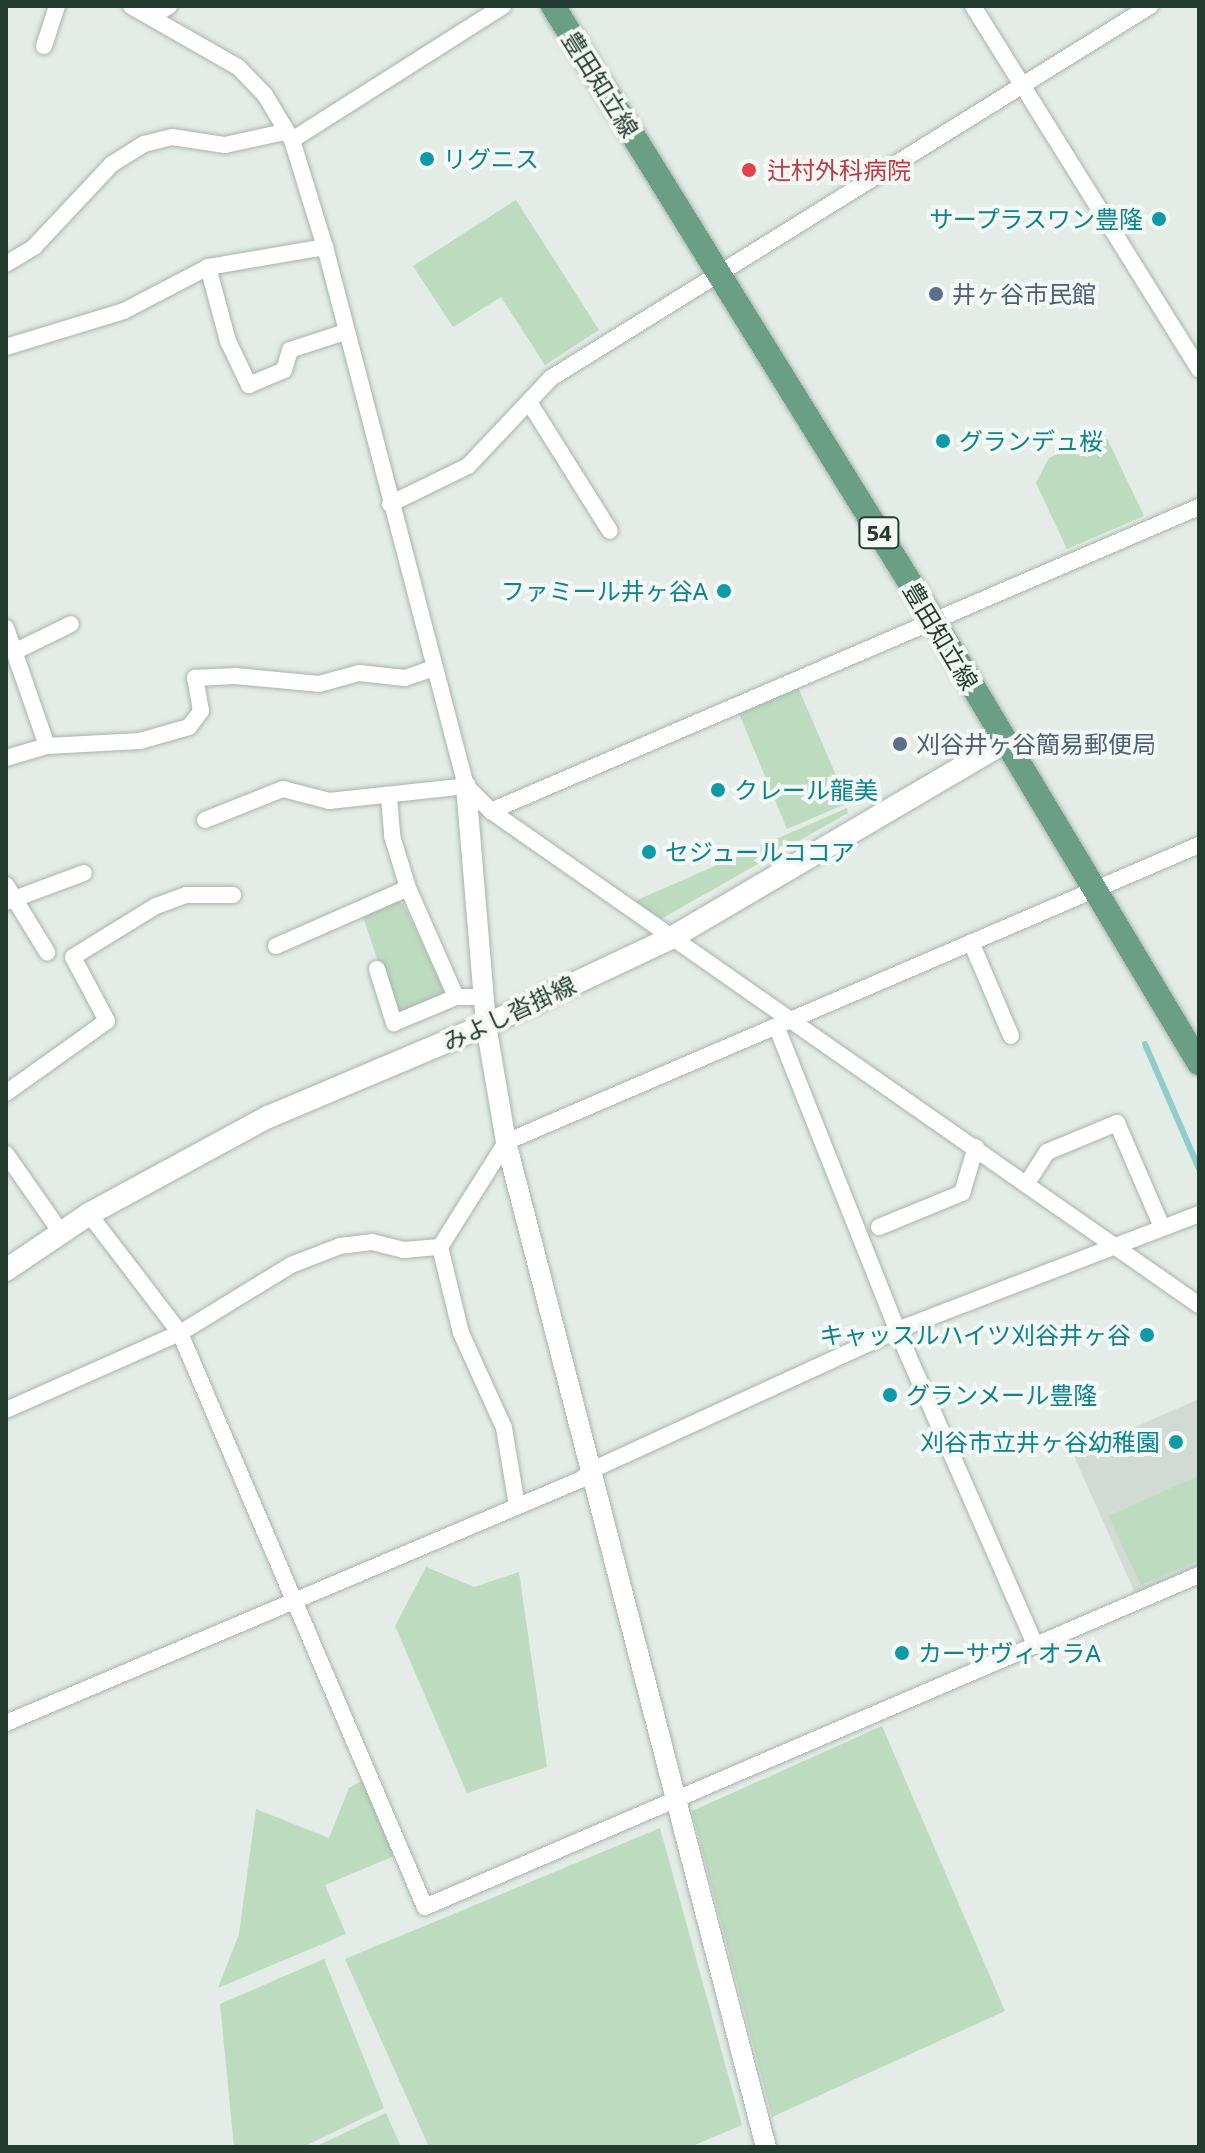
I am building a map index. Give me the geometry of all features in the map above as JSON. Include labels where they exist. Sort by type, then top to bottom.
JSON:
[{"type":"main road","name":"豊田知立線","points":[[553,6],[935,623],[1199,1063]]},
{"type":"main road","name":"みよし沓掛線","points":[[6,1270],[89,1214],[268,1117],[486,1025],[673,937],[1006,742]]},
{"type":"street","points":[[44,46],[57,6]]},
{"type":"street","points":[[131,6],[238,67],[265,95],[288,136],[325,247],[466,786],[486,1025],[506,1142],[594,1469],[676,1804],[766,2147]]},
{"type":"street","points":[[151,17],[169,6]]},
{"type":"street","points":[[6,264],[34,247],[112,164],[144,144],[172,137],[225,145],[288,136],[503,6]]},
{"type":"street","points":[[973,6],[1199,369]]},
{"type":"street","points":[[390,504],[468,466],[551,378],[1150,6]]},
{"type":"street","points":[[6,347],[124,311],[208,267],[325,247]]},
{"type":"street","points":[[208,267],[228,341],[249,385],[284,370],[290,350],[345,332]]},
{"type":"street","points":[[529,402],[610,531]]},
{"type":"street","points":[[491,811],[935,623],[1199,507]]},
{"type":"street","points":[[16,651],[71,624]]},
{"type":"street","points":[[6,628],[47,746]]},
{"type":"street","points":[[6,758],[47,746],[140,741],[189,727],[201,711],[195,678],[235,676],[319,684],[359,673],[405,678],[434,668]]},
{"type":"street","points":[[466,786],[491,811],[673,937],[784,1025],[976,1147],[1199,1305]]},
{"type":"street","points":[[205,820],[283,789],[329,801],[389,798],[466,786]]},
{"type":"street","points":[[389,798],[392,836],[408,888],[456,997]]},
{"type":"street","points":[[517,1506],[504,1428],[461,1333],[440,1247],[506,1142],[971,942],[1097,892],[1199,845]]},
{"type":"street","points":[[47,952],[8,896],[84,873]]},
{"type":"street","points":[[276,946],[408,888]]},
{"type":"street","points":[[6,1093],[107,1021],[73,957],[156,906],[186,895],[233,895]]},
{"type":"street","points":[[971,942],[1011,1036]]},
{"type":"street","points":[[377,969],[394,1023],[456,997],[484,997]]},
{"type":"street","points":[[784,1025],[897,1330],[1035,1645]]},
{"type":"street","points":[[1027,1183],[1047,1152],[1117,1123],[1162,1227]]},
{"type":"street","points":[[879,1227],[962,1193],[976,1147]]},
{"type":"street","points":[[6,1154],[60,1231]]},
{"type":"street","points":[[89,1214],[180,1333],[425,1907],[676,1804],[1199,1575]]},
{"type":"street","points":[[6,1723],[296,1603],[580,1480],[594,1469],[897,1330],[1119,1248],[1162,1227],[1199,1214]]},
{"type":"street","points":[[6,1410],[180,1333],[291,1265],[340,1246],[372,1242],[404,1250],[440,1247]]},
{"type":"shaded area","points":[[1199,1399],[1199,1565],[1135,1593],[1073,1454]]},
{"type":"green space","points":[[516,200],[599,330],[545,365],[501,297],[453,327],[413,266]]},
{"type":"green space","points":[[1104,432],[1144,516],[1067,549],[1036,483],[1049,458]]},
{"type":"green space","points":[[797,685],[848,803],[787,829],[737,709]]},
{"type":"green space","points":[[847,808],[848,813],[661,919],[635,901]]},
{"type":"green space","points":[[395,900],[404,905],[444,990],[440,999],[403,1013],[394,1009],[363,917]]},
{"type":"green space","points":[[1199,1476],[1199,1560],[1141,1585],[1108,1516]]},
{"type":"green space","points":[[426,1567],[474,1587],[519,1572],[547,1767],[467,1793],[395,1626]]},
{"type":"green space","points":[[882,1726],[1005,2011],[772,2117],[692,1811]]},
{"type":"green space","points":[[363,1780],[394,1856],[325,1885],[346,1934],[218,1988],[239,1934],[256,1809],[329,1838],[349,1788]]},
{"type":"green space","points":[[660,1828],[742,2125],[690,2147],[429,2147],[345,1959]]},
{"type":"green space","points":[[324,1959],[384,2108],[303,2147],[234,2147],[220,2004]]},
{"type":"green space","points":[[386,2113],[401,2147],[315,2147]]},
{"type":"waterway","points":[[1145,1044],[1199,1169]]},
{"type":"place","name":"リグニス","points":[[427,159]]},
{"type":"place","name":"辻村外科病院","points":[[749,170]]},
{"type":"place","name":"サープラスワン豊隆","points":[[1159,219]]},
{"type":"place","name":"井ヶ谷市民館","points":[[936,294]]},
{"type":"place","name":"グランデュ桜","points":[[943,441]]},
{"type":"place","name":"ファミール井ヶ谷A","points":[[724,591]]},
{"type":"place","name":"刈谷井ヶ谷簡易郵便局","points":[[900,744]]},
{"type":"place","name":"クレール龍美","points":[[718,790]]},
{"type":"place","name":"セジュールココア","points":[[649,852]]},
{"type":"place","name":"キャッスルハイツ刈谷井ヶ谷","points":[[1147,1335]]},
{"type":"place","name":"グランメール豊隆","points":[[890,1395]]},
{"type":"place","name":"刈谷市立井ヶ谷幼稚園","points":[[1176,1442]]},
{"type":"place","name":"カーサヴィオラA","points":[[902,1653]]}]
